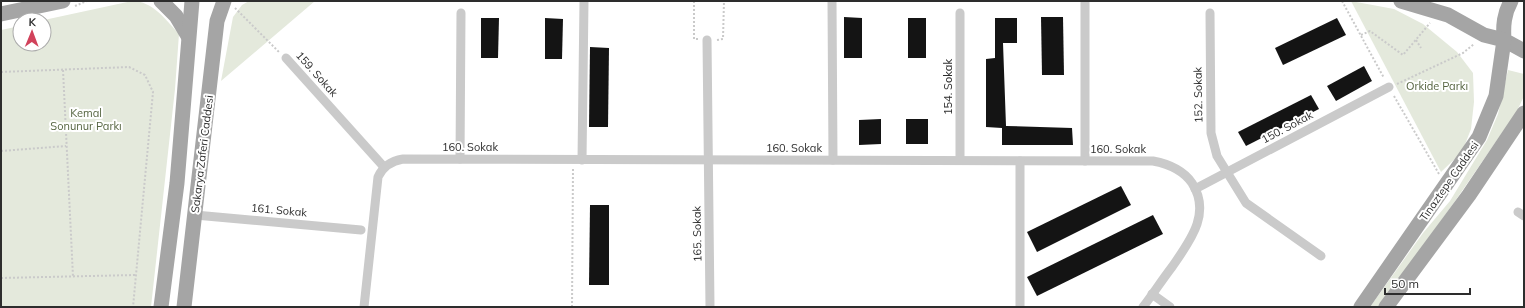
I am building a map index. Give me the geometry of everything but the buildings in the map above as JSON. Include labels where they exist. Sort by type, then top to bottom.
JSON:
[{"type":"main road","points":[[1,4],[15,1]]},
{"type":"main road","points":[[1,14],[63,1]]},
{"type":"main road","points":[[162,1],[176,16],[188,36]]},
{"type":"main road","name":"Sakarya Zaferi Caddesi","points":[[161,307],[177,183],[192,1]]},
{"type":"main road","points":[[1401,1],[1453,18],[1484,35],[1504,40],[1524,51]]},
{"type":"main road","name":"Tınaztepe Caddesi","points":[[1361,307],[1479,137],[1496,96],[1504,40],[1503,24],[1511,1]]},
{"type":"main road","name":"Sakarya Zaferi Caddesi","points":[[184,307],[217,21],[228,4]]},
{"type":"main road","points":[[1386,307],[1469,195],[1524,113]]},
{"type":"street","points":[[577,160],[584,1]]},
{"type":"street","points":[[832,1],[833,160]]},
{"type":"street","points":[[1085,1],[1085,161]]},
{"type":"street","points":[[460,159],[461,13]]},
{"type":"street","name":"154. Sokak","points":[[960,13],[960,160]]},
{"type":"street","name":"152. Sokak","points":[[1210,13],[1211,133],[1217,156],[1226,173],[1246,203],[1320,256]]},
{"type":"street","name":"165. Sokak","points":[[707,40],[710,307]]},
{"type":"street","name":"159. Sokak","points":[[286,58],[384,167]]},
{"type":"street","name":"150. Sokak","points":[[1195,189],[1389,87]]},
{"type":"street","name":"160. Sokak","points":[[384,167],[394,161],[403,159],[1153,161],[1164,163],[1181,172],[1195,189]]},
{"type":"street","points":[[1020,160],[1020,307]]},
{"type":"street","points":[[364,307],[377,183],[384,167]]},
{"type":"street","points":[[1143,307],[1190,241],[1198,224],[1200,206],[1195,189]]},
{"type":"street","name":"161. Sokak","points":[[195,214],[361,230]]},
{"type":"street","points":[[1152,294],[1170,307]]},
{"type":"path","points":[[694,1],[694,39],[707,40],[723,40],[724,1]]},
{"type":"path","name":"159. Sokak","points":[[228,4],[286,58]]},
{"type":"path","points":[[1361,35],[1370,31],[1403,56],[1437,12]]},
{"type":"path","points":[[1389,87],[1463,53],[1484,35]]},
{"type":"path","points":[[1416,40],[1421,48]]},
{"type":"path","points":[[1,72],[129,67],[145,75],[153,92],[133,307]]},
{"type":"path","points":[[63,70],[73,277]]},
{"type":"path","points":[[1,150],[66,146]]},
{"type":"path","points":[[572,307],[577,160]]},
{"type":"path","points":[[1,278],[135,275]]},
{"type":"green space","name":"Kemal Sonunur Parkı","points":[[132,1],[146,4],[153,8],[164,17],[179,34],[175,89],[151,307],[1,307],[1,30],[12,28],[12,52],[52,52],[52,18]]},
{"type":"green space","points":[[249,1],[315,1],[221,81],[233,17],[242,5]]},
{"type":"green space","name":"Orkide Parkı","points":[[1351,1],[1394,9],[1423,24],[1457,52],[1473,73],[1474,102],[1471,129],[1462,152],[1441,172]]},
{"type":"green space","points":[[1508,70],[1524,74],[1524,96],[1517,111],[1453,204],[1379,307],[1370,307],[1423,233],[1450,201],[1487,140],[1498,114]]}]
